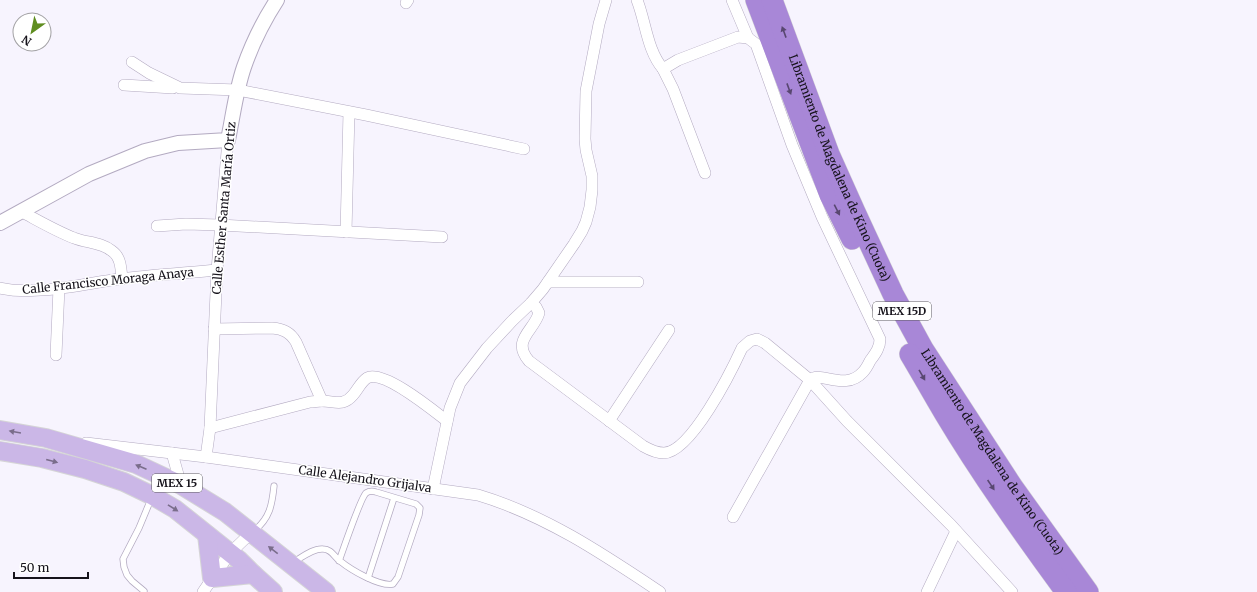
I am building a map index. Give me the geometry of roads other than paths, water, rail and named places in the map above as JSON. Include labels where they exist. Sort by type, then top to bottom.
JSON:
[{"type":"highway","name":"Libramiento de Magdalena de Kino (Cuota)","points":[[756,0],[830,195],[908,350],[945,415],[974,461],[1030,543],[1066,592]]},
{"type":"highway","name":"Libramiento de Magdalena de Kino (Cuota)","points":[[772,0],[829,154],[854,212],[901,308],[923,349],[1012,486],[1088,592]]},
{"type":"main road","name":"MEX 15","points":[[0,430],[46,438],[136,464],[181,485],[225,512],[326,592]]},
{"type":"main road","name":"MEX 15","points":[[0,451],[42,458],[85,469],[124,482],[153,496],[175,509],[239,560],[272,592]]},
{"type":"main road","points":[[207,535],[205,589],[253,574]]},
{"type":"street","name":"Calle Esther Santa María Ortiz","points":[[206,457],[210,428],[220,225],[228,140],[244,67],[251,49],[277,0]]},
{"type":"street","points":[[433,489],[447,421],[460,383],[487,348],[531,303],[548,282],[582,231],[586,222],[590,207],[592,176],[585,139],[586,91],[598,24],[606,0]]},
{"type":"street","points":[[637,0],[643,14],[652,53],[673,89],[705,173]]},
{"type":"street","points":[[732,0],[748,38],[756,44],[792,145],[822,217],[880,339],[880,346],[863,372],[857,376],[846,381],[818,377],[810,380],[733,517]]},
{"type":"street","points":[[662,69],[678,60],[738,37],[748,38]]},
{"type":"street","points":[[132,62],[149,73],[180,88]]},
{"type":"street","points":[[124,85],[238,90],[524,149]]},
{"type":"street","points":[[346,232],[349,112]]},
{"type":"street","points":[[0,223],[89,174],[145,151],[178,143],[228,140]]},
{"type":"street","points":[[22,212],[61,233],[78,240],[98,244],[112,251],[117,257],[121,267],[122,279]]},
{"type":"street","points":[[157,226],[186,224],[220,225],[442,237]]},
{"type":"street","name":"Calle Francisco Moraga Anaya","points":[[0,288],[28,290],[59,288],[122,279],[217,270]]},
{"type":"street","points":[[548,282],[638,282]]},
{"type":"street","points":[[56,355],[59,288]]},
{"type":"street","points":[[531,303],[536,307],[539,313],[538,318],[523,339],[521,346],[529,361],[643,446],[655,452],[665,453],[673,450],[686,440],[704,418],[742,348],[750,341],[757,339],[765,343],[810,380],[847,421],[956,531],[1012,592]]},
{"type":"street","points":[[214,329],[272,328],[287,332],[296,342],[322,401]]},
{"type":"street","points":[[609,421],[669,330]]},
{"type":"street","points":[[210,428],[310,402],[322,401],[341,403],[350,398],[363,382],[373,376],[392,383],[447,421]]},
{"type":"street","name":"Calle Alejandro Grijalva","points":[[46,438],[206,457],[478,496],[516,509],[570,536],[660,592]]},
{"type":"street","points":[[172,453],[181,485]]},
{"type":"street","points":[[927,592],[956,531]]},
{"type":"street","points":[[205,589],[230,553],[251,533]]},
{"type":"lane","points":[[144,590],[127,575],[123,559],[159,483],[162,482],[181,485]]},
{"type":"lane","points":[[251,533],[262,524],[268,515],[271,507],[274,486]]},
{"type":"lane","points":[[291,564],[313,551],[320,549],[329,550],[339,561],[368,578],[388,585],[393,584],[396,581],[420,515],[420,508],[416,504],[376,492],[366,493],[339,561]]},
{"type":"lane","points":[[368,578],[394,498]]}]
